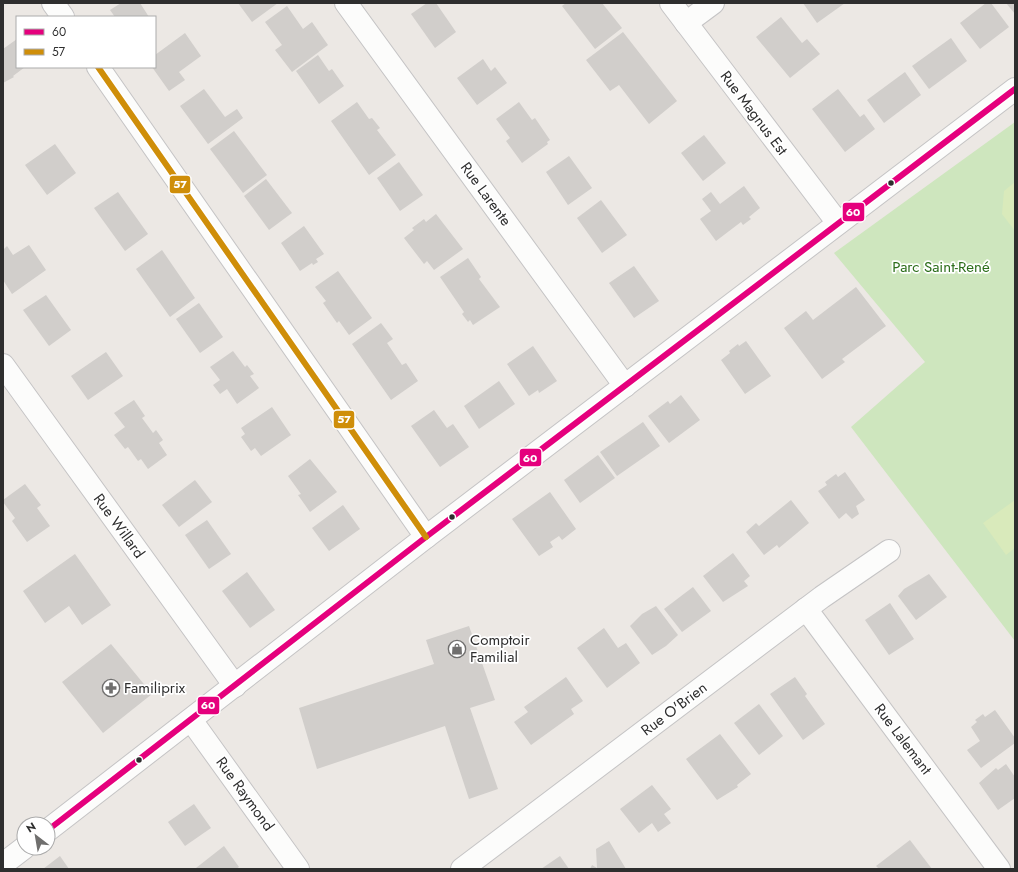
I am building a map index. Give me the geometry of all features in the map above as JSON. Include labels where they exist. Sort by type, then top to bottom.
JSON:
[{"type":"street","points":[[54,3],[62,16]]},
{"type":"street","name":"Rue Larente","points":[[346,3],[625,386]]},
{"type":"street","name":"Rue Magnus Est","points":[[671,3],[838,223]]},
{"type":"street","points":[[686,23],[712,3]]},
{"type":"street","points":[[99,68],[426,537]]},
{"type":"street","points":[[56,824],[426,537],[1015,89]]},
{"type":"street","name":"Rue Willard","points":[[3,365],[235,686]]},
{"type":"street","name":"Rue O'Brien","points":[[462,869],[806,609],[888,551]]},
{"type":"street","name":"Rue Lalemant","points":[[806,609],[999,869]]},
{"type":"street","name":"Rue Raymond","points":[[191,720],[298,869]]},
{"type":"street","points":[[3,864],[16,854]]},
{"type":"green space","name":"Parc Saint-René","points":[[1015,122],[1015,641],[851,427],[925,362],[834,253]]},
{"type":"green space","points":[[1015,182],[1015,231],[1002,214],[1004,191]]},
{"type":"green space","points":[[1015,500],[1015,548],[1006,555],[983,523]]},
{"type":"building","points":[[121,3],[140,3],[148,16],[114,16],[110,10]]},
{"type":"building","points":[[238,3],[278,3],[252,22]]},
{"type":"building","points":[[427,3],[436,3],[456,32],[435,48],[411,14]]},
{"type":"building","points":[[566,3],[602,3],[622,28],[595,49],[562,6]]},
{"type":"building","points":[[803,3],[845,3],[817,23]]},
{"type":"building","points":[[986,3],[991,3],[1009,27],[980,49],[960,23]]},
{"type":"building","points":[[1006,3],[1015,3],[1015,14]]},
{"type":"building","points":[[287,6],[303,29],[312,22],[328,45],[292,72],[275,50],[282,45],[265,22]]},
{"type":"building","points":[[781,17],[802,43],[807,39],[820,54],[790,78],[756,37]]},
{"type":"building","points":[[623,32],[677,101],[649,124],[619,85],[610,91],[586,60]]},
{"type":"building","points":[[185,33],[201,56],[179,72],[185,80],[169,91],[153,68],[156,68],[156,54]]},
{"type":"building","points":[[951,38],[967,61],[929,89],[912,66]]},
{"type":"building","points":[[16,40],[16,68],[24,68],[13,76],[14,77],[3,83],[3,49]]},
{"type":"building","points":[[318,55],[329,71],[332,69],[344,86],[319,104],[296,71]]},
{"type":"building","points":[[483,59],[491,71],[495,67],[507,83],[477,105],[457,78]]},
{"type":"building","points":[[905,72],[921,95],[884,123],[867,100]]},
{"type":"building","points":[[204,89],[225,117],[237,109],[243,118],[208,144],[180,106]]},
{"type":"building","points":[[838,89],[860,117],[864,114],[875,129],[845,152],[812,109]]},
{"type":"building","points":[[357,102],[369,119],[372,118],[380,128],[377,130],[396,155],[369,175],[331,121]]},
{"type":"building","points":[[519,102],[532,120],[535,118],[550,140],[547,142],[548,144],[522,163],[506,141],[510,138],[496,119]]},
{"type":"building","points":[[234,131],[267,175],[243,193],[210,149]]},
{"type":"building","points":[[704,135],[726,163],[703,181],[681,153]]},
{"type":"building","points":[[55,144],[76,173],[47,195],[25,165]]},
{"type":"building","points":[[569,156],[592,188],[568,205],[546,172]]},
{"type":"building","points":[[399,162],[423,195],[400,211],[377,178]]},
{"type":"building","points":[[266,179],[292,213],[269,230],[244,196]]},
{"type":"building","points":[[744,186],[760,208],[749,217],[751,219],[743,225],[741,222],[716,241],[700,219],[711,211],[702,199],[711,192],[720,204]]},
{"type":"building","points":[[118,192],[148,234],[125,251],[94,208]]},
{"type":"building","points":[[601,200],[627,235],[602,253],[577,218]]},
{"type":"building","points":[[436,214],[463,249],[434,270],[427,261],[424,264],[404,238],[414,230],[412,228],[424,219],[426,222]]},
{"type":"building","points":[[304,226],[324,254],[316,259],[318,262],[313,265],[312,263],[300,271],[281,243]]},
{"type":"building","points":[[29,245],[46,270],[12,294],[3,280],[3,250],[7,246],[13,255]]},
{"type":"building","points":[[162,250],[195,298],[170,317],[136,269]]},
{"type":"building","points":[[468,258],[481,277],[479,279],[500,307],[473,325],[470,320],[468,322],[462,314],[464,312],[440,277]]},
{"type":"building","points":[[634,266],[659,301],[634,318],[609,283]]},
{"type":"building","points":[[338,271],[372,318],[349,335],[339,321],[337,323],[323,303],[326,301],[315,287]]},
{"type":"building","points":[[856,287],[886,326],[842,359],[845,362],[822,379],[784,328],[806,311],[813,320]]},
{"type":"building","points":[[46,295],[71,330],[49,346],[23,310]]},
{"type":"building","points":[[199,303],[223,337],[200,353],[176,319]]},
{"type":"building","points":[[381,323],[393,339],[387,343],[402,365],[406,363],[418,381],[391,400],[352,344]]},
{"type":"building","points":[[746,341],[771,376],[745,394],[721,360],[738,344],[739,346]]},
{"type":"building","points":[[533,346],[557,381],[539,393],[538,390],[529,396],[507,364]]},
{"type":"building","points":[[233,351],[245,367],[247,365],[254,374],[250,376],[259,388],[237,404],[227,389],[220,394],[213,385],[220,380],[210,367]]},
{"type":"building","points":[[106,352],[123,376],[88,400],[71,376]]},
{"type":"building","points":[[499,381],[515,404],[479,429],[464,406]]},
{"type":"building","points":[[681,395],[700,420],[669,443],[648,416],[668,401],[670,404]]},
{"type":"building","points":[[134,400],[145,416],[142,418],[153,433],[156,430],[163,440],[159,443],[167,455],[148,469],[141,459],[138,461],[128,447],[125,449],[114,435],[125,427],[114,413]]},
{"type":"building","points":[[272,407],[291,435],[261,456],[255,448],[251,451],[241,437],[245,434],[241,428]]},
{"type":"building","points":[[434,410],[447,428],[453,424],[469,447],[440,467],[411,426]]},
{"type":"building","points":[[643,422],[660,446],[617,476],[600,452]]},
{"type":"building","points":[[598,455],[615,478],[580,503],[564,480]]},
{"type":"building","points":[[310,459],[337,492],[310,512],[298,495],[301,494],[288,476]]},
{"type":"building","points":[[845,472],[865,500],[856,506],[859,514],[852,519],[846,513],[839,519],[818,491],[827,485],[825,482],[836,474],[838,477]]},
{"type":"building","points":[[195,480],[212,502],[179,527],[162,505]]},
{"type":"building","points":[[25,484],[41,505],[37,508],[50,526],[27,542],[12,521],[15,518],[3,502],[3,500]]},
{"type":"building","points":[[550,492],[576,529],[562,540],[559,536],[550,542],[553,547],[539,556],[512,519]]},
{"type":"building","points":[[791,500],[809,523],[779,548],[777,545],[764,555],[746,532],[756,523],[759,526]]},
{"type":"building","points":[[343,505],[360,529],[329,551],[312,528]]},
{"type":"building","points":[[207,520],[231,554],[209,569],[185,535]]},
{"type":"building","points":[[733,553],[750,576],[744,581],[748,586],[723,602],[703,576]]},
{"type":"building","points":[[75,554],[111,605],[82,625],[69,606],[45,623],[23,591]]},
{"type":"building","points":[[247,572],[275,610],[250,628],[222,591]]},
{"type":"building","points":[[929,574],[947,597],[916,620],[898,596],[904,589]]},
{"type":"building","points":[[693,587],[711,611],[682,632],[664,609]]},
{"type":"building","points":[[890,603],[914,639],[889,655],[865,620]]},
{"type":"building","points":[[656,606],[678,635],[666,646],[652,655],[630,626],[642,614]]},
{"type":"building","points":[[469,626],[495,700],[470,708],[498,789],[469,799],[445,726],[317,769],[299,708],[434,664],[426,640]]},
{"type":"building","points":[[604,628],[618,648],[626,643],[640,663],[607,688],[577,648]]},
{"type":"building","points":[[111,644],[152,694],[103,733],[62,682]]},
{"type":"building","points":[[566,677],[583,701],[571,709],[574,714],[531,745],[514,722],[528,712],[524,707]]},
{"type":"building","points":[[795,677],[807,694],[805,696],[825,724],[803,740],[770,694]]},
{"type":"building","points":[[759,704],[783,736],[759,755],[734,723]]},
{"type":"building","points":[[995,710],[1015,738],[1015,743],[981,768],[967,750],[980,741],[971,727],[977,722],[975,720],[983,714],[985,717]]},
{"type":"building","points":[[720,734],[751,774],[737,785],[738,787],[717,800],[686,759]]},
{"type":"building","points":[[1006,764],[1015,777],[1015,798],[998,810],[979,783],[996,768],[998,770]]},
{"type":"building","points":[[652,785],[671,809],[664,814],[671,823],[658,832],[652,823],[639,833],[620,809]]},
{"type":"building","points":[[194,804],[211,828],[185,846],[168,822]]},
{"type":"building","points":[[910,840],[932,869],[879,869],[876,866]]},
{"type":"building","points":[[609,841],[626,869],[590,869],[592,865],[597,868],[596,849]]},
{"type":"building","points":[[224,846],[239,867],[236,869],[196,868]]},
{"type":"building","points":[[60,856],[69,869],[43,869]]},
{"type":"building","points":[[560,856],[569,869],[541,869]]},
{"type":"transit line","name":"57","points":[[99,68],[426,537]]},
{"type":"transit line","name":"60","points":[[56,824],[426,537],[1015,89]]},
{"type":"place","name":"Comptoir Familial","points":[[457,649]]},
{"type":"place","name":"Familiprix","points":[[111,688]]}]
